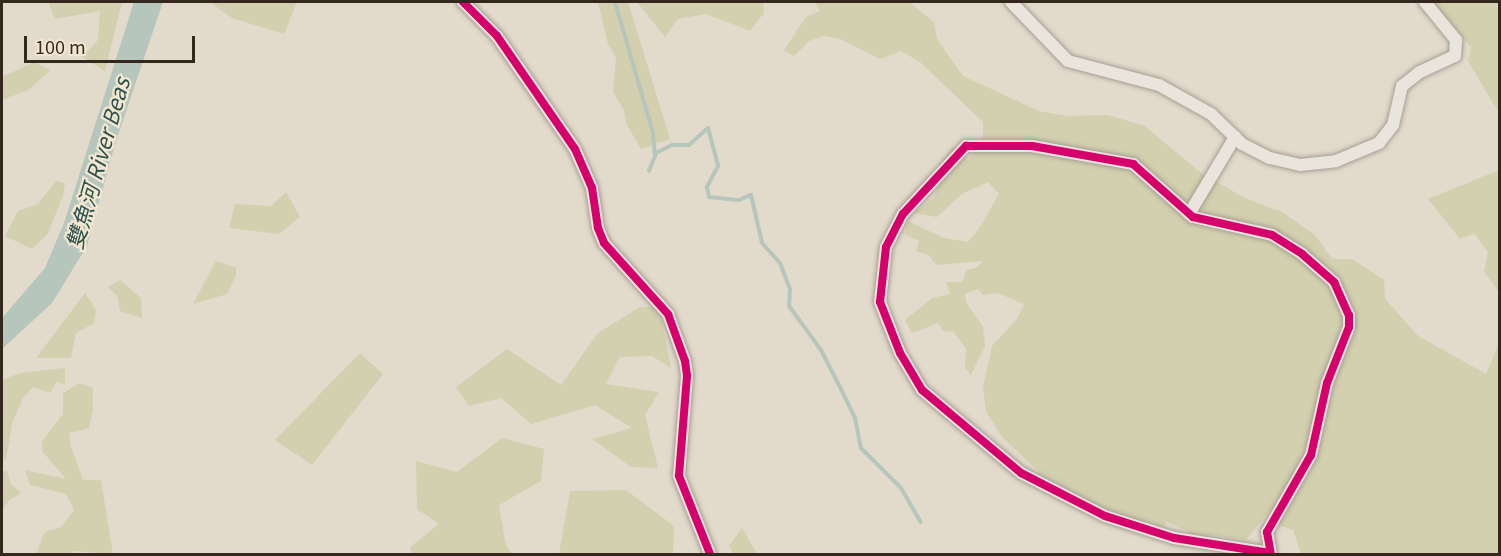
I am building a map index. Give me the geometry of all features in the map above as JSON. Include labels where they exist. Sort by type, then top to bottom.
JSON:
[{"type":"street","points":[[463,2],[497,36],[575,148],[592,188],[598,228],[604,243],[668,314],[686,361],[687,376],[679,476],[710,555]]},
{"type":"street","points":[[1011,2],[1068,61],[1159,86],[1211,114],[1235,137],[1270,158],[1300,165],[1336,161],[1379,143],[1393,125],[1402,86],[1457,52],[1456,40],[1425,2]]},
{"type":"street","points":[[1189,214],[1235,137]]},
{"type":"street","points":[[969,144],[1002,148],[1032,146],[1133,164],[1189,214],[1285,242],[1334,282],[1349,315],[1349,327],[1327,383],[1315,446],[1267,532],[1270,554],[1174,538],[1105,516],[1021,473],[922,390],[900,353],[880,302],[886,247],[895,224],[969,144]]},
{"type":"shaded area","points":[[48,2],[122,2],[105,71],[82,57],[98,40],[100,11],[55,19]]},
{"type":"shaded area","points":[[210,2],[297,2],[284,34],[232,18]]},
{"type":"shaded area","points":[[598,2],[628,2],[670,139],[641,149],[626,123],[624,110],[613,92],[616,58],[608,44]]},
{"type":"shaded area","points":[[637,2],[763,2],[764,13],[750,31],[706,14],[678,19],[665,37]]},
{"type":"shaded area","points":[[815,2],[909,2],[934,22],[937,39],[963,76],[1039,111],[1066,116],[1108,115],[1145,126],[1201,173],[1245,198],[1282,212],[1315,235],[1332,259],[1352,259],[1384,280],[1385,299],[1418,336],[1486,374],[1499,343],[1499,554],[1301,554],[1293,530],[1275,524],[1280,517],[1272,508],[1246,540],[1211,535],[1209,542],[1194,544],[1188,531],[1167,522],[1164,527],[1096,510],[1042,485],[1038,471],[1002,437],[986,411],[983,387],[992,346],[1017,319],[1024,304],[997,293],[983,295],[978,289],[965,294],[966,302],[983,327],[985,346],[971,375],[965,368],[966,349],[954,332],[943,331],[938,323],[912,333],[905,320],[932,298],[950,294],[946,282],[962,282],[967,270],[976,268],[983,261],[936,265],[929,255],[916,251],[919,241],[905,234],[908,221],[944,238],[968,242],[980,227],[999,194],[988,182],[962,194],[937,217],[913,213],[934,198],[942,173],[941,163],[952,147],[968,160],[983,140],[983,122],[920,62],[901,51],[880,59],[840,39],[823,36],[809,41],[794,56],[784,50],[806,17],[820,11]]},
{"type":"shaded area","points":[[1432,2],[1499,2],[1499,113],[1468,61],[1471,47]]},
{"type":"shaded area","points":[[34,62],[50,70],[30,89],[2,100],[2,77]]},
{"type":"shaded area","points":[[1499,170],[1499,292],[1484,272],[1488,252],[1474,233],[1460,239],[1428,199]]},
{"type":"shaded area","points":[[56,181],[65,183],[63,196],[47,235],[32,249],[5,236],[18,211],[38,204]]},
{"type":"shaded area","points":[[286,192],[300,217],[279,234],[229,228],[235,204],[271,206]]},
{"type":"shaded area","points":[[216,261],[236,268],[236,275],[227,294],[193,304]]},
{"type":"shaded area","points":[[120,280],[141,298],[142,318],[120,311],[117,296],[108,287]]},
{"type":"shaded area","points":[[85,293],[96,310],[94,323],[76,333],[71,358],[36,358]]},
{"type":"shaded area","points":[[640,307],[659,307],[671,368],[652,356],[620,357],[606,384],[659,392],[645,415],[658,468],[631,467],[592,439],[632,428],[595,405],[531,424],[501,398],[469,406],[456,387],[507,349],[561,385],[598,333]]},
{"type":"shaded area","points":[[360,353],[383,374],[312,465],[275,440]]},
{"type":"shaded area","points":[[65,368],[65,385],[57,381],[50,393],[33,387],[23,398],[12,423],[6,461],[2,455],[2,380],[20,373]]},
{"type":"shaded area","points":[[80,383],[93,388],[93,409],[89,428],[69,433],[71,447],[83,480],[101,480],[113,554],[74,551],[72,554],[36,554],[45,532],[61,527],[74,510],[66,494],[30,485],[25,470],[66,479],[42,451],[42,441],[63,414],[63,393]]},
{"type":"shaded area","points":[[502,438],[544,449],[541,481],[499,505],[506,546],[512,554],[412,554],[410,547],[439,524],[417,509],[416,461],[457,472]]},
{"type":"shaded area","points":[[2,471],[7,471],[11,484],[21,493],[9,500],[2,511]]},
{"type":"shaded area","points":[[626,490],[674,526],[673,554],[559,554],[570,491]]},
{"type":"shaded area","points":[[742,528],[757,554],[733,554],[729,546]]},
{"type":"water","name":"雙魚河 River Beas","points":[[134,2],[163,2],[115,144],[87,246],[52,303],[2,349],[2,318],[45,268],[64,223]]},
{"type":"waterway","points":[[615,2],[653,133],[655,156],[649,171]]},
{"type":"waterway","points":[[656,153],[672,145],[689,145],[708,128],[718,166],[707,187],[709,197],[739,200],[751,195],[762,243],[780,263],[790,289],[789,306],[821,350],[838,383],[855,418],[861,448],[901,488],[921,522]]},
{"type":"cycle path","points":[[463,2],[497,36],[575,149],[592,188],[598,228],[604,243],[668,314],[685,361],[687,376],[679,476],[710,554]]},
{"type":"cycle path","points":[[1270,553],[1174,538],[1105,516],[1021,473],[922,390],[900,353],[880,302],[886,247],[903,214],[966,146],[1032,146],[1133,164],[1193,217],[1272,235],[1302,254],[1334,282],[1349,315],[1349,327],[1327,383],[1311,455],[1267,532],[1271,554]]}]
